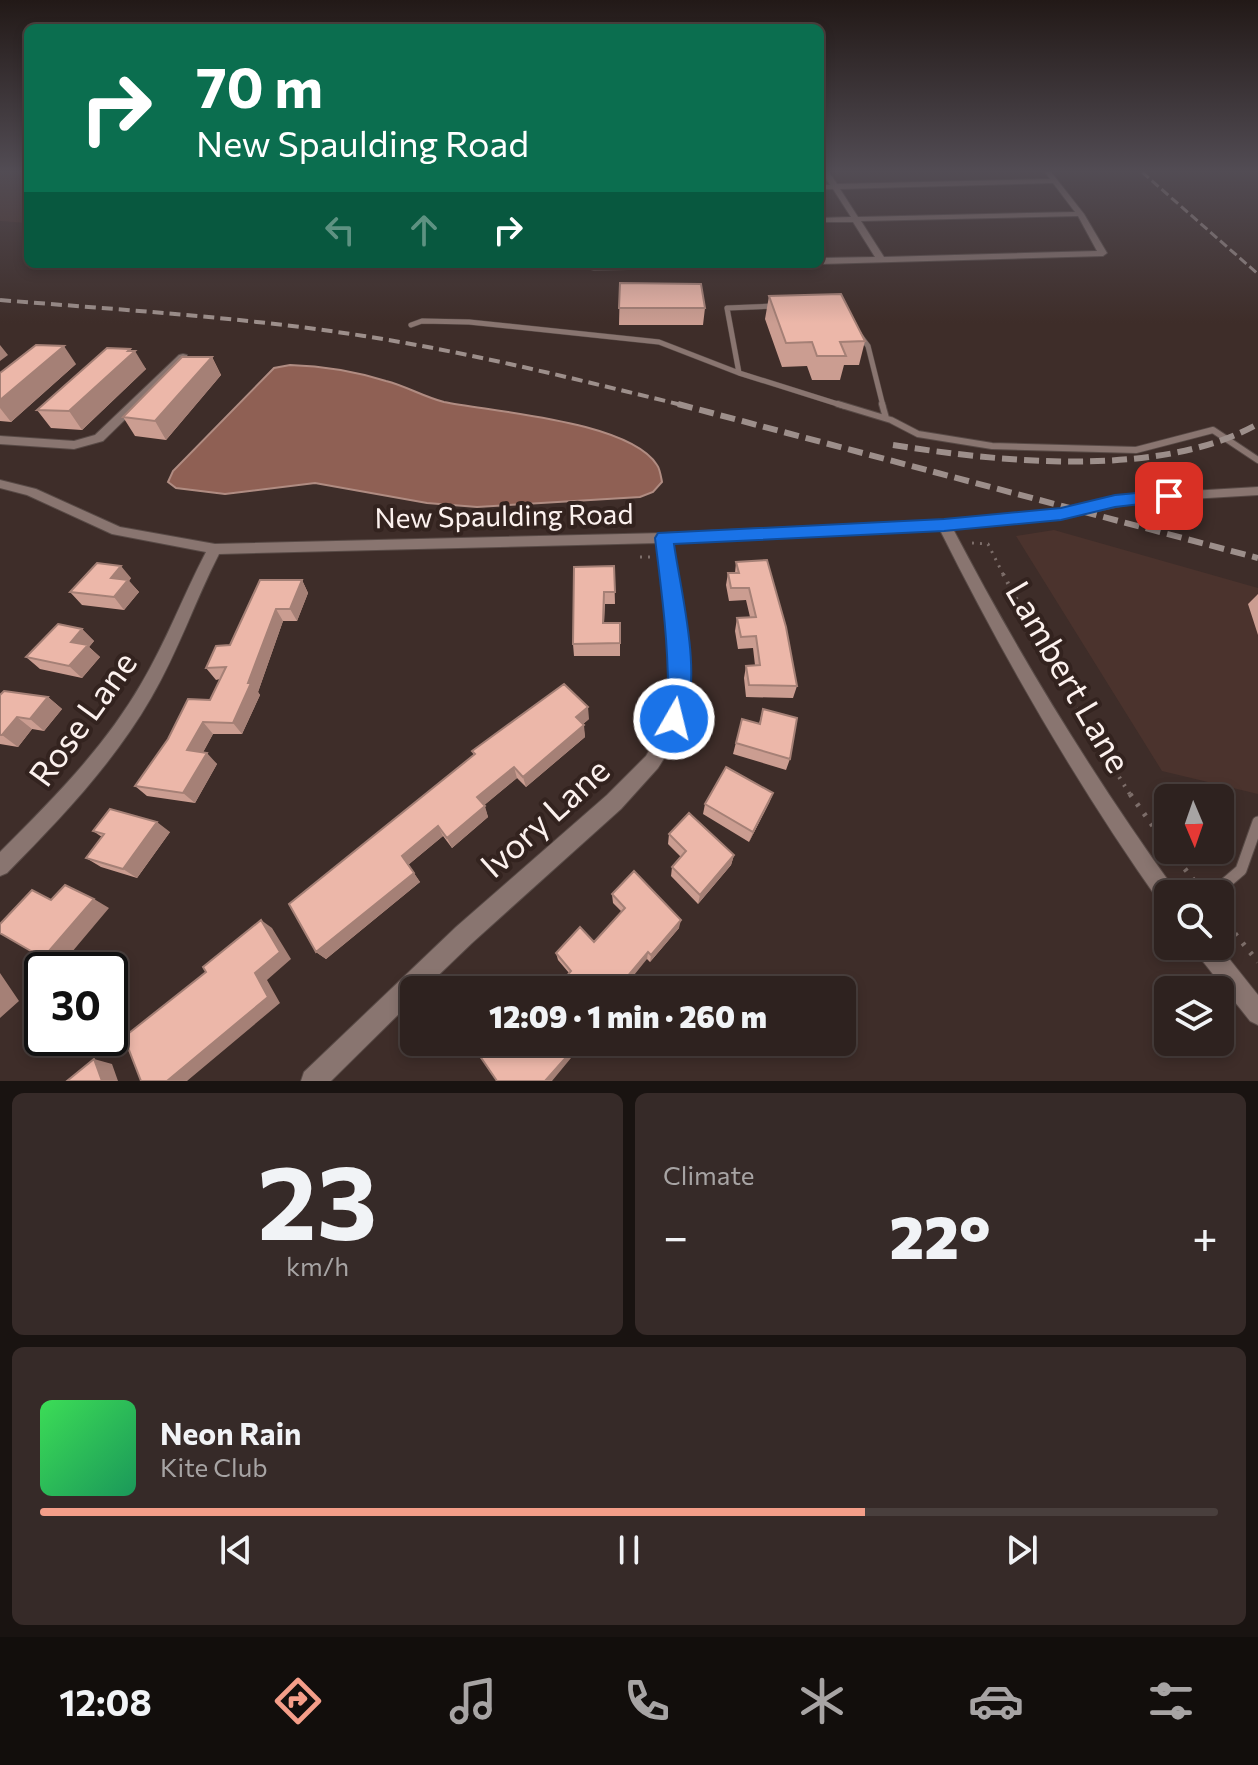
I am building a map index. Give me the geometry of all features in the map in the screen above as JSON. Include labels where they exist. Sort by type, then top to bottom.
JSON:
[{"type":"street","points":[[857,222],[881,259]]},
{"type":"street","points":[[824,261],[1103,253],[1085,222]]},
{"type":"street","points":[[0,440],[74,445],[99,438],[183,357]]},
{"type":"street","name":"New Spaulding Road","points":[[0,484],[31,492],[117,531],[215,549],[948,533],[1139,498],[1258,491]]},
{"type":"street","name":"Lambert Lane","points":[[948,533],[1037,700],[1107,811],[1156,880]]},
{"type":"street","name":"Ivory Lane","points":[[313,1081],[464,935],[614,802],[652,762],[665,741],[679,698],[679,650],[664,538]]},
{"type":"street","name":"Rose Lane","points":[[0,866],[49,817],[96,763],[135,710],[215,549]]},
{"type":"street","points":[[1216,960],[1258,1013]]},
{"type":"lane","points":[[739,373],[727,308],[790,306]]},
{"type":"lane","points":[[411,325],[422,321],[469,322],[659,342],[739,373],[886,418],[918,434],[992,446],[1136,450],[1213,430],[1258,460]]},
{"type":"lane","points":[[853,325],[868,346],[886,418]]},
{"type":"lane","points":[[1229,880],[1241,870],[1258,822]]},
{"type":"path","points":[[948,533],[988,544],[1069,701],[1154,828]]},
{"type":"path","points":[[1181,864],[1193,880]]},
{"type":"path","points":[[1234,932],[1258,962]]},
{"type":"shaded area","points":[[290,365],[350,372],[393,383],[444,402],[590,428],[642,450],[657,465],[662,482],[653,492],[640,497],[477,507],[427,503],[315,483],[225,494],[176,488],[168,482],[173,471],[274,368]]},
{"type":"shaded area","points":[[1054,530],[1258,588],[1258,794],[1234,788],[1234,784],[1216,784],[1162,771],[1016,536]]},
{"type":"building","points":[[620,283],[701,284],[705,308],[619,308]]},
{"type":"building","points":[[841,294],[865,341],[840,342],[846,356],[817,356],[812,342],[786,343],[769,296]]},
{"type":"building","points":[[36,345],[64,346],[0,400],[0,373]]},
{"type":"building","points":[[107,348],[135,351],[69,411],[37,410]]},
{"type":"building","points":[[182,357],[212,357],[155,421],[123,417]]},
{"type":"building","points":[[767,560],[786,627],[797,686],[749,685],[746,666],[760,665],[756,636],[741,637],[737,618],[756,617],[749,588],[731,588],[728,573],[739,573],[736,562]]},
{"type":"building","points":[[97,563],[121,566],[111,578],[128,580],[114,597],[70,592]]},
{"type":"building","points":[[614,566],[615,592],[604,592],[603,623],[620,623],[620,643],[573,644],[574,567]]},
{"type":"building","points":[[260,580],[302,580],[290,609],[276,609],[248,683],[251,683],[233,723],[203,722],[187,750],[207,753],[183,793],[135,786],[168,739],[188,699],[210,700],[226,667],[206,668],[216,646],[230,645]]},
{"type":"building","points":[[58,624],[82,629],[71,642],[88,645],[69,666],[26,657]]},
{"type":"building","points":[[564,684],[588,707],[576,717],[584,725],[523,777],[514,767],[477,797],[485,806],[447,838],[438,826],[402,856],[414,873],[316,952],[289,904],[475,754],[472,751]]},
{"type":"building","points":[[4,691],[48,697],[30,719],[17,717],[0,735],[0,695]]},
{"type":"building","points":[[763,709],[797,718],[790,759],[736,743],[742,719],[760,724]]},
{"type":"building","points":[[726,767],[773,793],[753,832],[705,804]]},
{"type":"building","points":[[110,809],[157,822],[123,869],[86,858],[104,834],[93,831]]},
{"type":"building","points":[[689,813],[734,855],[700,895],[672,867],[686,851],[669,834]]},
{"type":"building","points":[[634,871],[681,920],[628,976],[567,976],[571,971],[556,953],[580,927],[594,942],[625,908],[612,894]]},
{"type":"building","points":[[65,885],[94,899],[48,952],[33,952],[0,933],[0,924],[32,890],[51,900]]},
{"type":"building","points":[[261,920],[280,952],[255,973],[268,997],[167,1081],[141,1081],[128,1047],[128,1034],[206,972],[203,967]]},
{"type":"building","points":[[480,1056],[567,1056],[545,1081],[497,1081]]},
{"type":"building","points":[[94,1059],[102,1081],[67,1081]]},
{"type":"railway","points":[[1199,222],[1258,274]]},
{"type":"railway","points":[[0,300],[319,329],[486,359],[681,405]]},
{"type":"railway","points":[[681,405],[686,406]]},
{"type":"railway","points":[[681,405],[1258,558]]},
{"type":"railway","points":[[893,445],[982,457],[1079,462],[1174,453],[1218,441],[1258,424]]},
{"type":"route","points":[[674,719],[679,698],[679,650],[664,538],[1029,518],[1115,501],[1169,496]]}]
